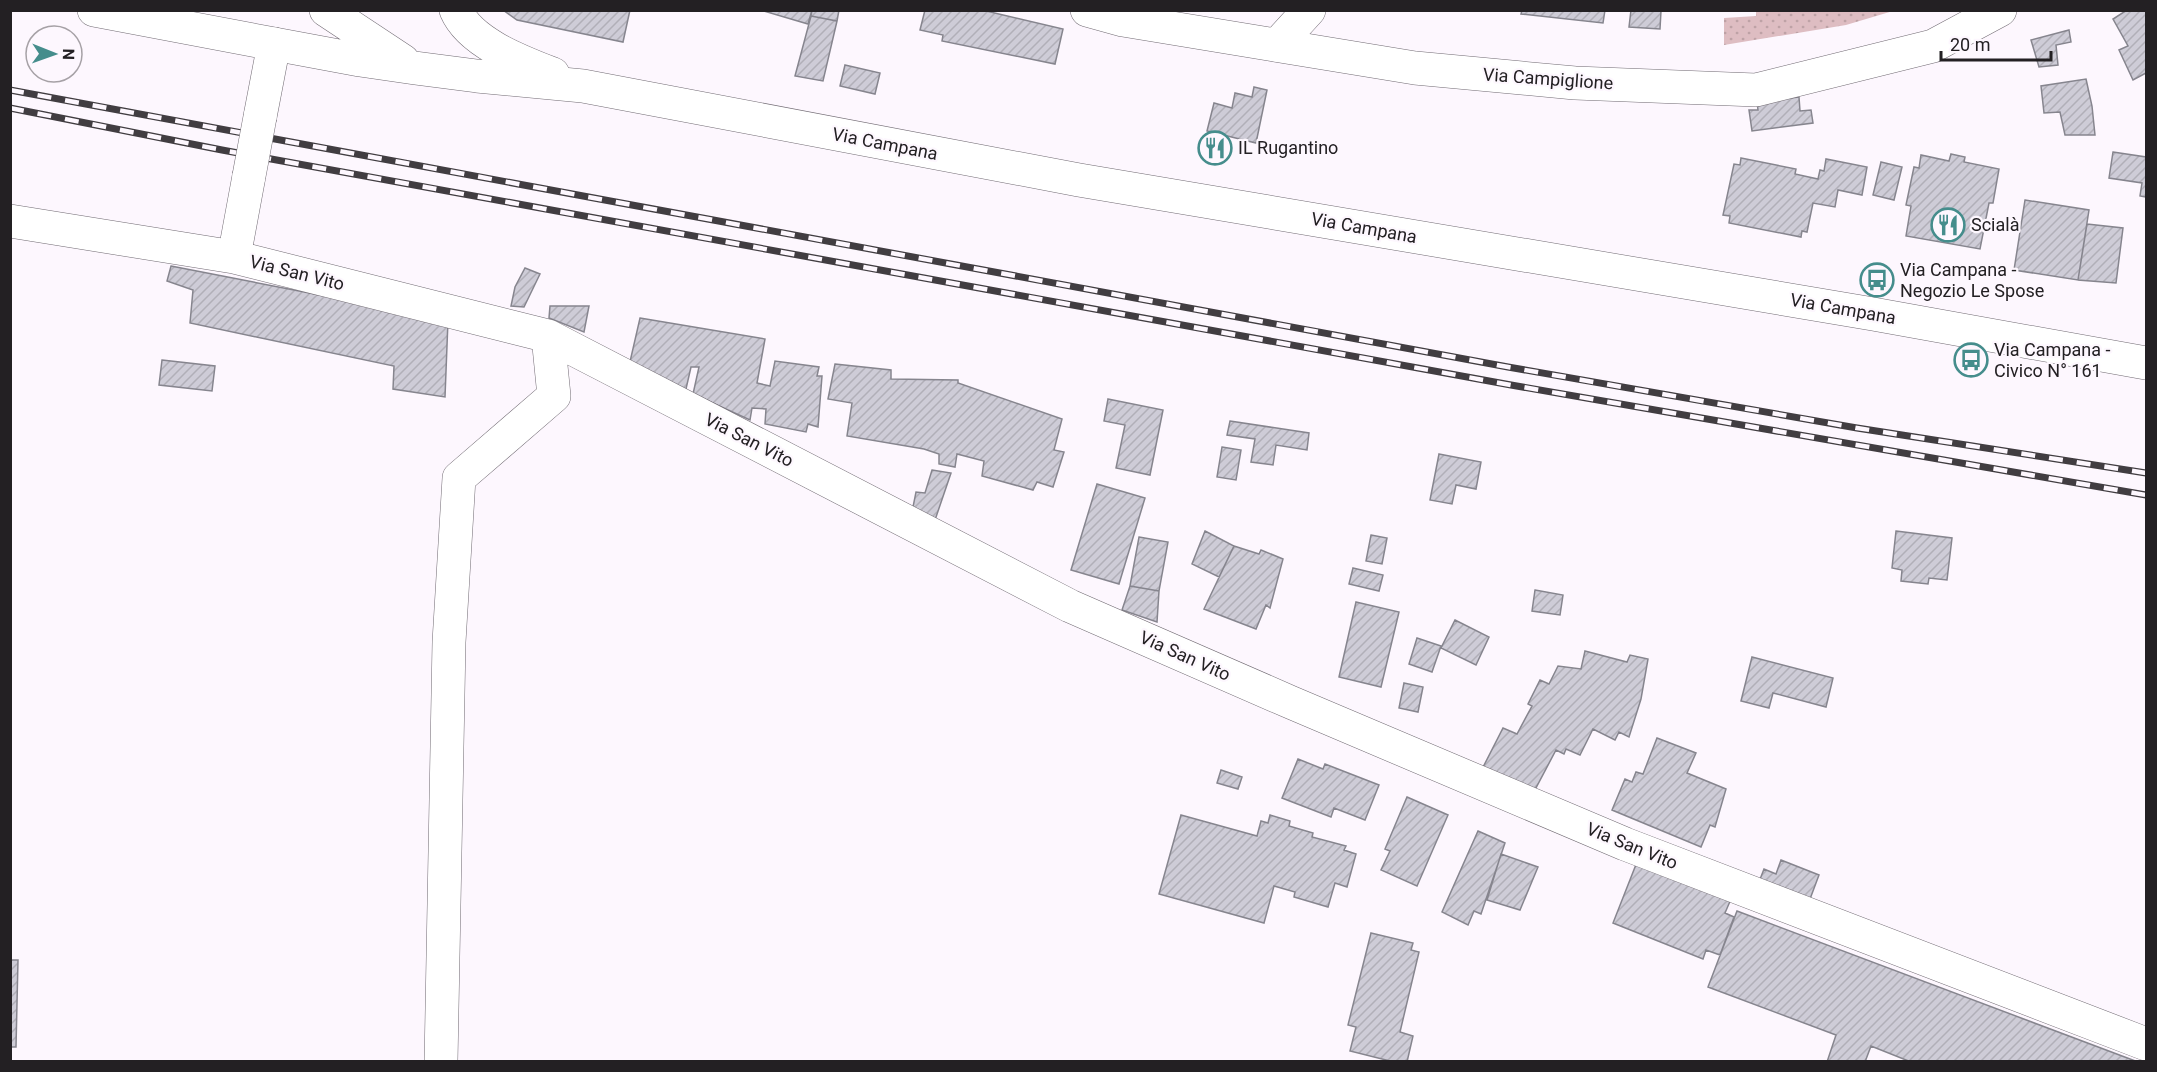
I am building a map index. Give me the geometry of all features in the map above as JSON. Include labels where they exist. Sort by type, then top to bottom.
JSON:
[{"type":"street","name":"Via Campana","points":[[94,10],[360,60],[477,76],[583,86],[1079,180],[1873,314],[2146,363]]},
{"type":"street","points":[[326,10],[414,68]]},
{"type":"street","name":"Via Campana","points":[[456,10],[459,17],[477,36],[526,63],[583,86]]},
{"type":"street","name":"Via Campiglione","points":[[1087,10],[1123,20],[1415,68],[1575,83],[1756,90],[1933,46],[2000,10]]},
{"type":"street","points":[[1277,45],[1309,10]]},
{"type":"street","points":[[234,257],[274,44]]},
{"type":"street","name":"Via San Vito","points":[[10,221],[234,257],[548,336],[1070,606],[1625,844],[2146,1044]]},
{"type":"street","points":[[441,1062],[449,642],[459,478],[554,396],[548,336]]},
{"type":"shaded area","points":[[1756,10],[1893,11],[1846,25],[1724,45],[1724,18],[1756,16]]},
{"type":"building","points":[[503,10],[630,10],[623,42],[517,20]]},
{"type":"building","points":[[760,10],[812,10],[808,24]]},
{"type":"building","points":[[812,10],[839,10],[837,21],[811,16]]},
{"type":"building","points":[[925,10],[982,10],[1063,29],[1055,64],[942,41],[943,35],[920,30]]},
{"type":"building","points":[[1522,10],[1605,10],[1603,23],[1521,14]]},
{"type":"building","points":[[1631,10],[1661,11],[1660,29],[1629,27]]},
{"type":"building","points":[[2127,10],[2146,10],[2146,73],[2133,80],[2119,50],[2128,46],[2113,19]]},
{"type":"building","points":[[811,16],[837,21],[823,81],[795,76]]},
{"type":"building","points":[[2069,30],[2071,42],[2056,45],[2058,65],[2039,67],[2031,40]]},
{"type":"building","points":[[845,65],[880,73],[875,94],[840,86]]},
{"type":"building","points":[[2086,79],[2095,135],[2065,135],[2060,112],[2044,113],[2041,86]]},
{"type":"building","points":[[1254,87],[1267,90],[1256,143],[1207,131],[1214,103],[1232,108],[1235,93],[1252,97]]},
{"type":"building","points":[[1799,97],[1800,111],[1811,110],[1813,123],[1752,131],[1749,110],[1758,110],[1757,102]]},
{"type":"building","points":[[2113,152],[2146,157],[2146,197],[2140,196],[2142,183],[2109,178]]},
{"type":"building","points":[[1951,154],[1965,157],[1964,162],[1999,169],[1993,203],[1989,203],[1980,249],[1906,236],[1911,206],[1906,205],[1914,167],[1919,168],[1921,155],[1949,161]]},
{"type":"building","points":[[1741,158],[1796,169],[1795,174],[1818,179],[1820,170],[1824,171],[1826,159],[1867,167],[1862,195],[1838,190],[1835,207],[1813,203],[1807,232],[1802,231],[1801,237],[1729,223],[1730,216],[1723,215],[1734,164],[1740,165]]},
{"type":"building","points":[[1881,162],[1902,167],[1894,200],[1873,195]]},
{"type":"building","points":[[2025,200],[2089,210],[2078,280],[2014,270]]},
{"type":"building","points":[[2087,224],[2123,228],[2116,283],[2078,280]]},
{"type":"building","points":[[171,266],[448,320],[445,397],[393,389],[394,366],[190,323],[193,290],[167,281]]},
{"type":"building","points":[[525,268],[540,274],[524,307],[511,306],[515,287]]},
{"type":"building","points":[[550,306],[589,306],[584,332],[549,318]]},
{"type":"building","points":[[640,318],[765,339],[757,383],[770,386],[775,361],[819,367],[817,376],[822,376],[818,427],[808,424],[806,432],[765,424],[766,409],[752,408],[750,420],[693,394],[699,367],[691,367],[686,389],[672,388],[629,366]]},
{"type":"building","points":[[162,360],[215,366],[212,391],[159,385]]},
{"type":"building","points":[[835,364],[891,370],[891,379],[958,380],[958,383],[1062,419],[1054,450],[1064,452],[1053,487],[1037,482],[1033,490],[982,476],[984,461],[957,454],[955,467],[939,464],[939,454],[924,449],[847,436],[852,403],[828,399]]},
{"type":"building","points":[[1108,399],[1163,410],[1150,475],[1116,468],[1125,425],[1104,421]]},
{"type":"building","points":[[1230,421],[1309,433],[1307,450],[1276,445],[1273,465],[1251,462],[1255,439],[1227,435]]},
{"type":"building","points":[[1222,447],[1241,450],[1236,480],[1217,477]]},
{"type":"building","points":[[1439,454],[1481,462],[1476,489],[1456,485],[1452,504],[1430,500]]},
{"type":"building","points":[[932,470],[951,473],[934,523],[912,512],[916,492],[925,493]]},
{"type":"building","points":[[1097,484],[1145,498],[1119,584],[1071,570]]},
{"type":"building","points":[[1205,531],[1234,546],[1219,577],[1192,564]]},
{"type":"building","points":[[1896,531],[1952,538],[1947,580],[1929,578],[1928,584],[1901,581],[1902,570],[1892,568]]},
{"type":"building","points":[[1371,535],[1387,538],[1382,564],[1366,561]]},
{"type":"building","points":[[1139,537],[1168,542],[1159,591],[1130,586]]},
{"type":"building","points":[[1234,546],[1259,554],[1261,550],[1283,559],[1270,608],[1266,605],[1256,629],[1204,609]]},
{"type":"building","points":[[1353,568],[1383,575],[1379,591],[1349,584]]},
{"type":"building","points":[[1130,586],[1159,591],[1157,622],[1122,610]]},
{"type":"building","points":[[1535,590],[1563,595],[1560,615],[1532,611]]},
{"type":"building","points":[[1356,602],[1399,612],[1381,687],[1339,677]]},
{"type":"building","points":[[1455,620],[1489,637],[1476,665],[1441,648]]},
{"type":"building","points":[[1417,638],[1441,646],[1432,672],[1409,664]]},
{"type":"building","points":[[1585,651],[1627,662],[1630,655],[1648,659],[1641,699],[1629,737],[1619,732],[1615,740],[1593,729],[1580,755],[1566,749],[1564,754],[1556,750],[1528,803],[1477,779],[1503,728],[1517,734],[1532,706],[1528,704],[1540,680],[1549,684],[1558,666],[1581,669]]},
{"type":"building","points":[[1752,657],[1833,678],[1826,707],[1773,693],[1769,708],[1741,701]]},
{"type":"building","points":[[1404,683],[1423,687],[1418,712],[1399,708]]},
{"type":"building","points":[[1657,738],[1696,753],[1687,773],[1726,789],[1715,827],[1710,825],[1701,847],[1612,810],[1625,779],[1632,782],[1636,772],[1643,774]]},
{"type":"building","points":[[1298,759],[1323,769],[1325,764],[1379,785],[1365,820],[1334,808],[1331,817],[1282,798]]},
{"type":"building","points":[[1221,770],[1242,777],[1238,789],[1217,783]]},
{"type":"building","points":[[1407,797],[1448,815],[1417,886],[1381,870],[1390,851],[1385,849]]},
{"type":"building","points":[[1181,815],[1257,836],[1261,821],[1268,823],[1270,815],[1290,821],[1289,826],[1313,833],[1312,837],[1346,846],[1344,850],[1356,854],[1347,887],[1335,883],[1328,907],[1294,897],[1295,892],[1274,886],[1264,923],[1159,894]]},
{"type":"building","points":[[1478,831],[1505,843],[1481,914],[1474,911],[1468,925],[1442,912]]},
{"type":"building","points":[[1501,854],[1538,867],[1520,910],[1487,900]]},
{"type":"building","points":[[1781,860],[1819,875],[1807,907],[1757,887],[1764,869],[1776,874]]},
{"type":"building","points":[[1637,862],[1731,899],[1725,913],[1734,917],[1720,955],[1706,950],[1703,959],[1613,923]]},
{"type":"building","points":[[1737,911],[2138,1062],[1911,1062],[1871,1046],[1865,1062],[1827,1062],[1836,1035],[1708,987]]},
{"type":"building","points":[[1371,933],[1413,943],[1411,950],[1419,952],[1400,1032],[1413,1036],[1407,1062],[1394,1062],[1350,1051],[1356,1027],[1348,1025]]},
{"type":"building","points":[[10,960],[18,960],[16,1047],[10,1047]]},
{"type":"railway","points":[[10,90],[1508,367],[1857,428],[2146,473]]},
{"type":"railway","points":[[10,108],[222,150],[1511,385],[2146,495]]},
{"type":"place","name":"IL Rugantino","points":[[1215,148]]},
{"type":"place","name":"Scialà","points":[[1948,225]]},
{"type":"place","name":"Via Campana - Negozio Le Spose","points":[[1877,280]]},
{"type":"place","name":"Via Campana - Civico N° 161","points":[[1971,360]]}]
